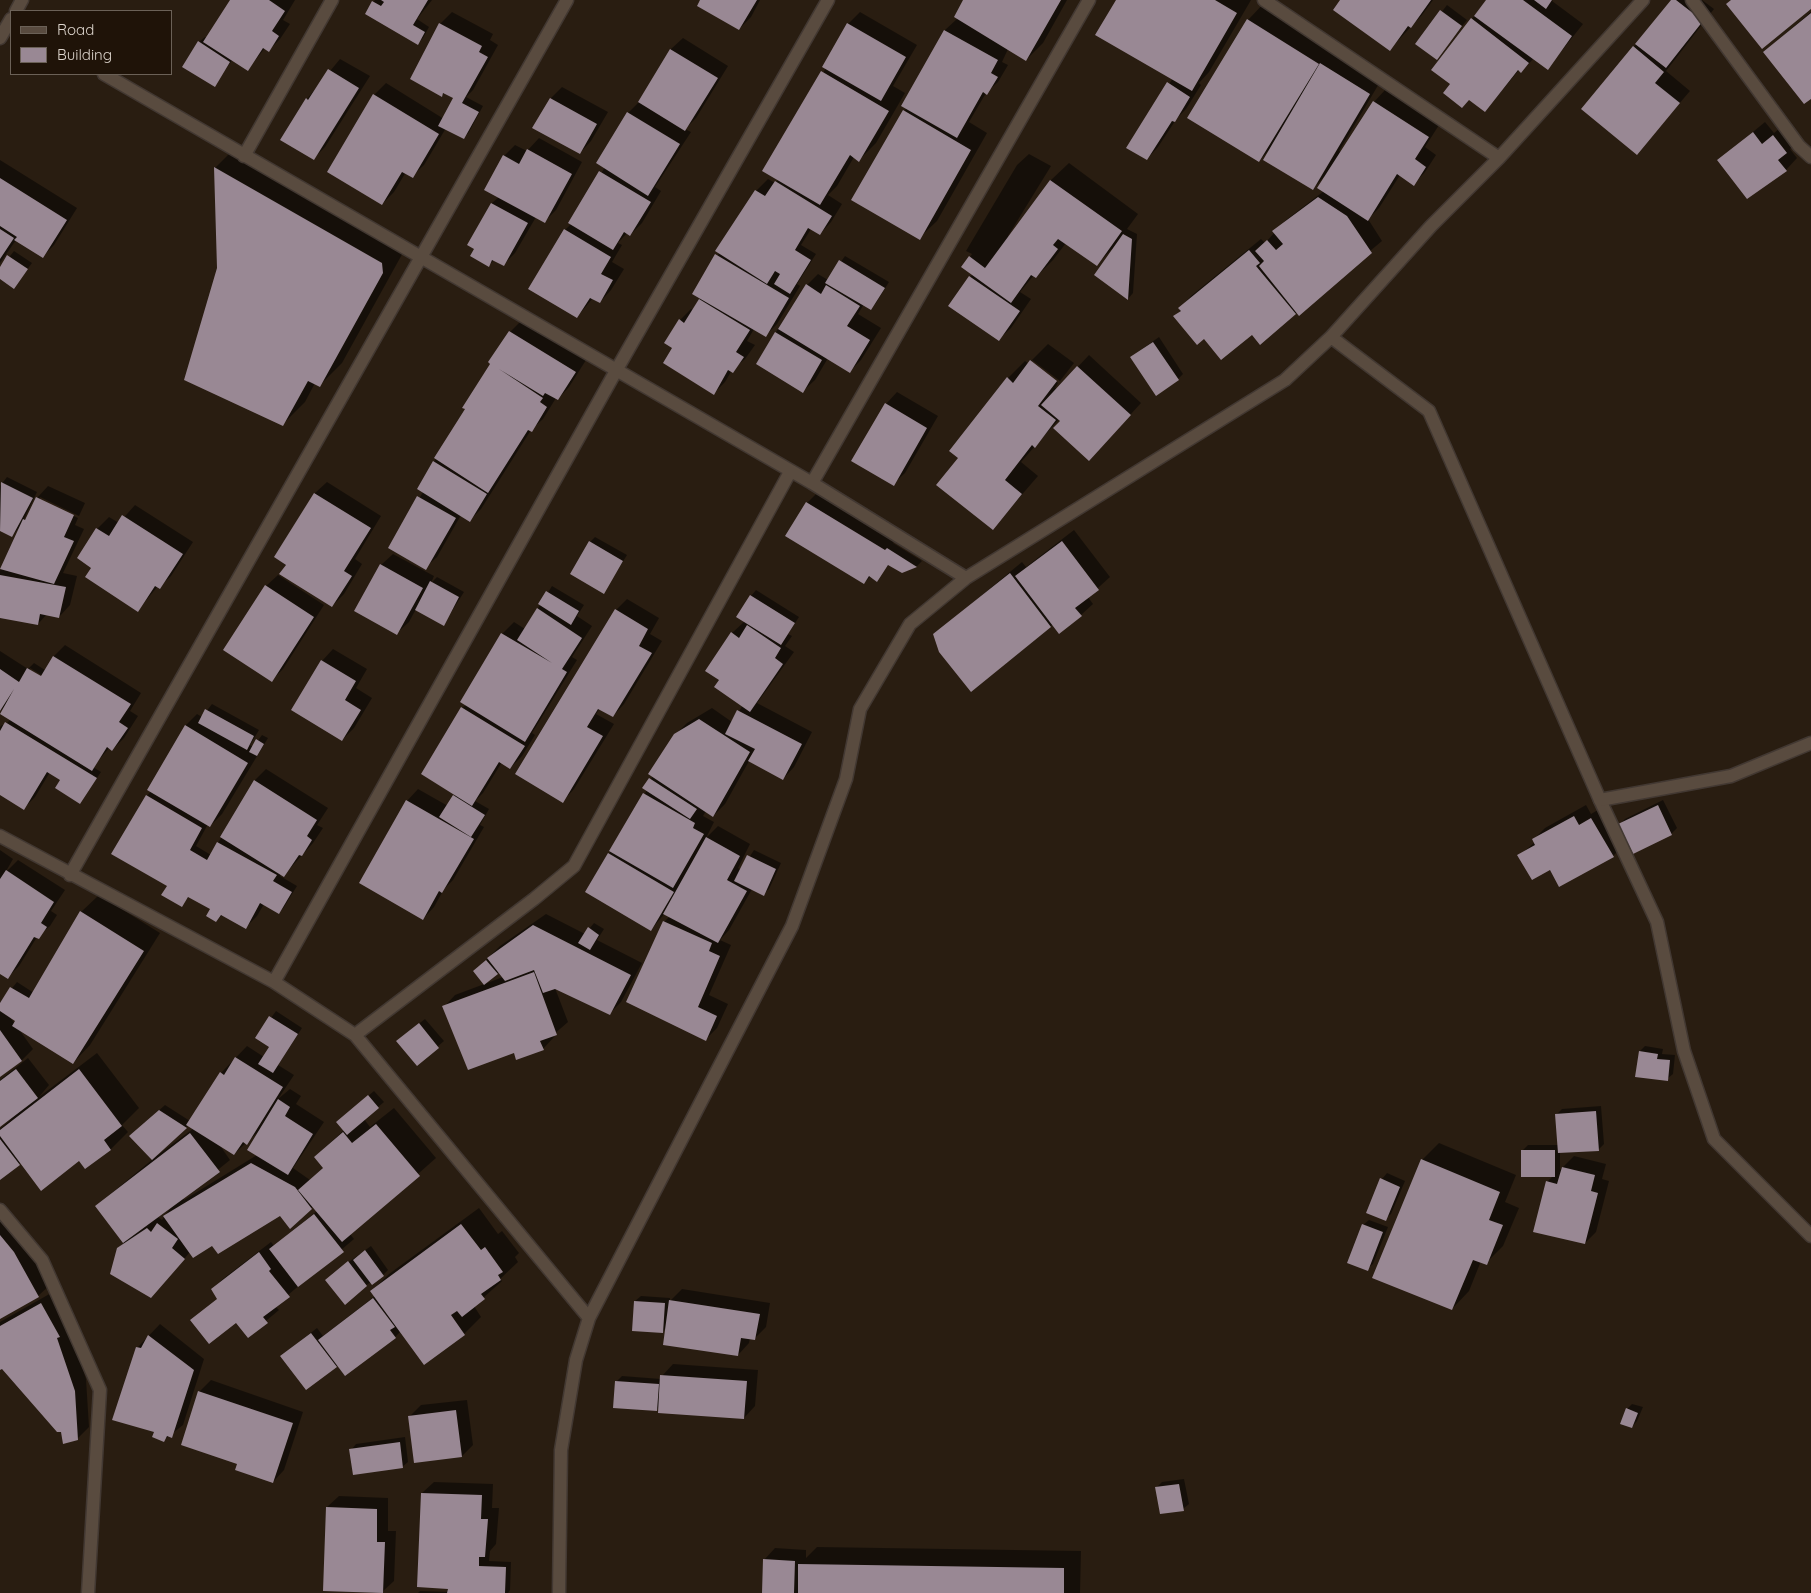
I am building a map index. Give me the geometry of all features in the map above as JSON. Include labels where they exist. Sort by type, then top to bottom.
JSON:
[{"type":"street","points":[[244,156],[332,0]]},
{"type":"street","points":[[70,875],[567,0]]},
{"type":"street","points":[[274,982],[617,370],[828,0]]},
{"type":"street","points":[[812,483],[1090,0]]},
{"type":"street","points":[[1264,0],[1499,158]]},
{"type":"street","points":[[559,1593],[561,1450],[576,1360],[589,1318],[792,926],[846,779],[860,709],[910,624],[966,578],[1285,380],[1331,337],[1431,226],[1499,158],[1643,0]]},
{"type":"street","points":[[1692,0],[1798,146],[1811,157]]},
{"type":"street","points":[[0,38],[10,21]]},
{"type":"street","points":[[106,75],[812,483],[966,578]]},
{"type":"street","points":[[1331,337],[1429,411],[1600,800],[1657,922],[1684,1051],[1714,1139],[1811,1236]]},
{"type":"street","points":[[355,1035],[534,899],[574,866],[790,472]]},
{"type":"street","points":[[1600,800],[1731,776],[1811,743]]},
{"type":"street","points":[[0,836],[70,875],[274,982],[355,1035],[589,1318]]},
{"type":"street","points":[[0,1210],[42,1260],[100,1390],[88,1593]]},
{"type":"building","points":[[230,0],[269,0],[285,11],[272,31],[279,36],[269,52],[263,48],[248,71],[203,42]]},
{"type":"building","points":[[381,0],[428,0],[413,25],[425,32],[418,45],[365,14],[372,1],[381,6],[384,2]]},
{"type":"building","points":[[700,0],[757,0],[739,30],[697,6]]},
{"type":"building","points":[[963,0],[1061,0],[1026,61],[954,17]]},
{"type":"building","points":[[1116,0],[1215,0],[1237,13],[1192,91],[1095,35]]},
{"type":"building","points":[[1340,0],[1431,0],[1411,28],[1408,26],[1390,51],[1333,10]]},
{"type":"building","points":[[1486,0],[1523,0],[1572,36],[1548,70],[1474,16]]},
{"type":"building","points":[[1534,0],[1552,0],[1546,9]]},
{"type":"building","points":[[1671,0],[1676,0],[1703,21],[1666,68],[1635,44]]},
{"type":"building","points":[[1731,0],[1811,0],[1811,9],[1762,49],[1726,4]]},
{"type":"building","points":[[1440,10],[1462,26],[1437,60],[1415,44]]},
{"type":"building","points":[[1811,13],[1811,99],[1804,104],[1763,52]]},
{"type":"building","points":[[1471,18],[1529,63],[1521,73],[1518,70],[1485,112],[1469,100],[1462,108],[1443,93],[1450,84],[1431,70]]},
{"type":"building","points":[[1247,19],[1319,64],[1259,162],[1187,118]]},
{"type":"building","points":[[439,23],[482,46],[479,52],[488,57],[462,103],[479,112],[464,139],[438,126],[453,98],[443,93],[442,97],[410,79]]},
{"type":"building","points":[[847,23],[906,57],[881,101],[822,67]]},
{"type":"building","points":[[944,30],[998,60],[991,73],[998,77],[987,95],[983,92],[957,138],[901,106]]},
{"type":"building","points":[[198,41],[230,62],[215,87],[182,67]]},
{"type":"building","points":[[1633,46],[1664,72],[1655,83],[1680,103],[1637,155],[1581,109]]},
{"type":"building","points":[[670,49],[718,78],[685,131],[638,102]]},
{"type":"building","points":[[1320,63],[1370,94],[1313,190],[1263,160]]},
{"type":"building","points":[[328,69],[359,88],[314,160],[280,140],[306,98],[308,100]]},
{"type":"building","points":[[821,71],[889,111],[859,162],[850,155],[820,205],[762,171]]},
{"type":"building","points":[[1167,82],[1190,97],[1175,122],[1172,121],[1147,160],[1126,148]]},
{"type":"building","points":[[373,94],[439,134],[413,178],[402,172],[382,205],[327,172]]},
{"type":"building","points":[[550,98],[597,124],[580,154],[532,128]]},
{"type":"building","points":[[1373,101],[1429,137],[1415,159],[1426,167],[1414,186],[1397,174],[1368,221],[1317,188]]},
{"type":"building","points":[[903,110],[971,150],[920,240],[851,200]]},
{"type":"building","points":[[627,112],[680,144],[648,196],[596,163]]},
{"type":"building","points":[[1753,132],[1762,144],[1773,135],[1787,153],[1778,160],[1787,171],[1747,199],[1717,160]]},
{"type":"building","points":[[527,149],[572,174],[545,223],[484,190],[503,155],[519,164]]},
{"type":"building","points":[[214,167],[382,263],[383,273],[320,387],[308,381],[283,426],[184,380],[217,268]]},
{"type":"building","points":[[599,171],[651,202],[630,236],[624,232],[613,250],[568,223]]},
{"type":"building","points":[[0,178],[67,220],[43,258],[14,240],[17,237],[0,226]]},
{"type":"building","points":[[1050,180],[1122,231],[1097,266],[1058,239],[1053,245],[1058,249],[1036,278],[1031,275],[1011,303],[961,267],[969,256],[985,268]]},
{"type":"building","points":[[775,181],[832,216],[820,235],[808,228],[795,250],[811,260],[790,294],[774,284],[780,274],[775,271],[767,284],[715,251],[755,190],[765,196]]},
{"type":"building","points":[[1318,197],[1347,216],[1372,253],[1299,316],[1259,266],[1264,261],[1255,251],[1267,240],[1276,250],[1283,244],[1272,231]]},
{"type":"building","points":[[491,203],[528,223],[504,266],[492,260],[489,267],[470,256],[474,249],[467,245]]},
{"type":"building","points":[[0,229],[14,238],[0,259]]},
{"type":"building","points":[[564,229],[611,257],[601,274],[613,280],[600,303],[590,298],[577,318],[528,289]]},
{"type":"building","points":[[1123,234],[1132,239],[1128,300],[1094,275]]},
{"type":"building","points":[[1249,250],[1260,263],[1256,266],[1296,314],[1260,345],[1252,335],[1221,360],[1204,339],[1197,345],[1173,316],[1181,311],[1178,308]]},
{"type":"building","points":[[715,254],[789,298],[766,337],[692,294]]},
{"type":"building","points":[[7,255],[28,269],[14,289],[0,279],[0,267]]},
{"type":"building","points":[[839,260],[885,288],[871,310],[825,283]]},
{"type":"building","points":[[969,276],[1020,311],[999,341],[948,306]]},
{"type":"building","points":[[806,284],[821,294],[826,285],[860,306],[847,326],[870,340],[850,373],[778,329]]},
{"type":"building","points":[[699,299],[750,330],[736,352],[744,357],[733,373],[728,370],[714,395],[663,363],[672,348],[664,343],[679,319],[684,323]]},
{"type":"building","points":[[509,331],[576,372],[558,400],[545,393],[543,396],[499,369],[543,398],[540,402],[547,407],[532,432],[528,430],[488,493],[434,458],[465,409],[462,408],[490,364],[488,362]]},
{"type":"building","points":[[775,332],[822,360],[803,393],[756,364]]},
{"type":"building","points":[[1153,342],[1179,380],[1156,396],[1130,357]]},
{"type":"building","points":[[1030,360],[1057,381],[1038,406],[1056,420],[1035,448],[1032,445],[1005,480],[1022,494],[993,530],[936,485],[958,458],[949,451],[1007,377],[1013,383]]},
{"type":"building","points":[[1077,366],[1131,415],[1089,461],[1053,428],[1060,421],[1041,405]]},
{"type":"building","points":[[885,403],[927,428],[894,486],[851,461]]},
{"type":"building","points":[[433,461],[487,494],[470,522],[417,489]]},
{"type":"building","points":[[1,482],[33,498],[12,537],[0,531]]},
{"type":"building","points":[[314,493],[371,528],[344,571],[352,576],[332,607],[279,574],[286,565],[274,557]]},
{"type":"building","points":[[417,496],[456,518],[426,570],[388,548]]},
{"type":"building","points":[[36,497],[74,515],[64,537],[74,541],[54,584],[0,569],[23,519],[25,520]]},
{"type":"building","points":[[806,502],[885,550],[887,548],[917,567],[902,573],[888,565],[877,582],[869,576],[864,584],[785,536]]},
{"type":"building","points":[[122,515],[183,554],[160,589],[155,586],[138,612],[85,577],[91,568],[77,558],[96,528],[109,536]]},
{"type":"building","points":[[589,541],[623,561],[604,594],[570,574]]},
{"type":"building","points":[[1062,541],[1099,590],[1075,608],[1082,616],[1059,634],[1015,576]]},
{"type":"building","points":[[380,564],[423,588],[397,635],[354,611]]},
{"type":"building","points":[[1010,573],[1051,627],[971,692],[939,652],[933,634]]},
{"type":"building","points":[[0,575],[66,587],[59,618],[40,614],[38,625],[0,618]]},
{"type":"building","points":[[430,581],[459,597],[444,626],[415,610]]},
{"type":"building","points":[[265,585],[314,617],[272,682],[223,650]]},
{"type":"building","points":[[546,591],[579,611],[571,625],[538,604]]},
{"type":"building","points":[[750,595],[795,623],[781,645],[736,617]]},
{"type":"building","points":[[537,608],[582,638],[562,669],[567,672],[525,742],[460,702],[501,633],[552,663],[517,640]]},
{"type":"building","points":[[615,609],[648,629],[639,646],[652,653],[613,717],[598,709],[587,727],[603,736],[563,803],[515,774]]},
{"type":"building","points":[[747,625],[781,648],[775,658],[783,664],[750,712],[714,687],[719,680],[705,671],[731,632],[739,638]]},
{"type":"building","points":[[53,656],[131,704],[119,722],[128,728],[112,751],[107,747],[92,771],[0,714],[14,689],[0,711],[0,669],[19,682],[27,668],[41,676]]},
{"type":"building","points":[[321,660],[356,681],[345,700],[361,710],[342,741],[291,710]]},
{"type":"building","points":[[461,707],[525,746],[510,769],[499,762],[472,806],[421,774]]},
{"type":"building","points":[[205,709],[254,736],[247,750],[198,723]]},
{"type":"building","points":[[737,710],[802,744],[783,780],[748,761],[755,749],[725,734]]},
{"type":"building","points":[[699,719],[750,752],[713,817],[648,774],[674,734]]},
{"type":"building","points":[[5,722],[97,778],[80,804],[55,788],[60,780],[47,772],[24,810],[0,795],[0,731]]},
{"type":"building","points":[[185,725],[248,763],[210,827],[147,790]]},
{"type":"building","points":[[256,739],[264,744],[257,756],[249,752]]},
{"type":"building","points":[[649,778],[697,809],[690,819],[642,788]]},
{"type":"building","points":[[254,780],[317,820],[307,836],[312,840],[302,856],[299,855],[284,877],[220,837]]},
{"type":"building","points":[[643,793],[695,823],[693,828],[704,834],[673,888],[609,851]]},
{"type":"building","points":[[146,795],[202,828],[190,850],[207,860],[217,842],[277,875],[273,881],[292,892],[279,914],[260,903],[246,929],[221,915],[216,922],[206,916],[210,909],[188,897],[182,907],[161,895],[167,886],[111,854]]},
{"type":"building","points":[[453,795],[485,815],[471,837],[439,817]]},
{"type":"building","points":[[406,800],[474,839],[442,893],[439,891],[423,920],[359,883]]},
{"type":"building","points":[[1658,805],[1672,835],[1633,854],[1618,824]]},
{"type":"building","points":[[1574,816],[1579,825],[1591,818],[1614,857],[1559,887],[1550,870],[1532,880],[1517,855],[1535,845],[1532,839]]},
{"type":"building","points":[[706,837],[740,856],[727,880],[747,891],[718,943],[663,914]]},
{"type":"building","points":[[608,853],[674,892],[651,931],[585,892]]},
{"type":"building","points":[[747,855],[776,869],[764,896],[734,881]]},
{"type":"building","points":[[6,870],[54,902],[41,923],[47,927],[39,939],[34,937],[8,979],[0,974],[0,879]]},
{"type":"building","points":[[80,911],[144,951],[73,1064],[12,1026],[15,1021],[0,1011],[0,1003],[10,987],[29,998]]},
{"type":"building","points":[[663,921],[712,943],[709,951],[720,956],[698,1007],[717,1016],[706,1041],[626,1002]]},
{"type":"building","points":[[533,925],[631,975],[610,1015],[555,989],[543,993],[534,970],[505,981],[487,958]]},
{"type":"building","points":[[588,927],[599,935],[590,950],[578,943]]},
{"type":"building","points":[[486,960],[498,974],[484,985],[473,971]]},
{"type":"building","points":[[534,972],[557,1035],[540,1041],[544,1050],[516,1060],[514,1053],[468,1070],[442,1006]]},
{"type":"building","points":[[269,1016],[298,1034],[273,1073],[258,1064],[269,1047],[255,1038]]},
{"type":"building","points":[[419,1023],[439,1048],[417,1066],[396,1041]]},
{"type":"building","points":[[0,1030],[22,1061],[0,1077]]},
{"type":"building","points":[[1639,1051],[1658,1054],[1657,1059],[1670,1060],[1668,1081],[1635,1077]]},
{"type":"building","points":[[235,1057],[283,1087],[247,1145],[243,1142],[234,1155],[186,1125],[220,1072],[224,1075]]},
{"type":"building","points":[[16,1069],[38,1098],[0,1127],[0,1081]]},
{"type":"building","points":[[79,1069],[122,1126],[104,1140],[111,1150],[85,1169],[79,1161],[41,1191],[0,1136],[0,1130]]},
{"type":"building","points":[[368,1095],[379,1108],[347,1135],[336,1122]]},
{"type":"building","points":[[278,1099],[290,1107],[285,1116],[313,1134],[288,1175],[247,1150]]},
{"type":"building","points":[[159,1110],[187,1128],[152,1160],[129,1136]]},
{"type":"building","points":[[1596,1111],[1599,1151],[1558,1153],[1555,1114]]},
{"type":"building","points":[[376,1124],[420,1176],[342,1242],[298,1190],[323,1168],[314,1157],[343,1132],[352,1143]]},
{"type":"building","points":[[190,1133],[220,1172],[123,1243],[95,1206]]},
{"type":"building","points":[[0,1139],[20,1165],[0,1180]]},
{"type":"building","points":[[1521,1150],[1555,1150],[1555,1177],[1521,1177]]},
{"type":"building","points":[[1421,1159],[1500,1192],[1489,1220],[1503,1225],[1487,1265],[1473,1260],[1452,1310],[1372,1278]]},
{"type":"building","points":[[251,1163],[295,1187],[312,1209],[290,1229],[280,1216],[218,1254],[212,1246],[193,1258],[163,1216]]},
{"type":"building","points":[[1562,1167],[1595,1175],[1591,1191],[1598,1193],[1585,1244],[1533,1232],[1546,1181],[1557,1184]]},
{"type":"building","points":[[1380,1178],[1400,1187],[1386,1221],[1366,1213]]},
{"type":"building","points":[[314,1214],[344,1252],[298,1287],[269,1249]]},
{"type":"building","points":[[157,1223],[178,1239],[172,1248],[185,1259],[151,1298],[110,1274],[117,1248],[147,1228],[151,1232]]},
{"type":"building","points":[[461,1224],[481,1250],[485,1247],[503,1272],[498,1275],[501,1280],[481,1294],[485,1299],[462,1317],[457,1311],[451,1315],[465,1335],[424,1365],[370,1291]]},
{"type":"building","points":[[1362,1224],[1383,1232],[1368,1271],[1347,1263]]},
{"type":"building","points":[[0,1235],[14,1252],[39,1297],[0,1319]]},
{"type":"building","points":[[365,1250],[384,1276],[372,1285],[353,1260]]},
{"type":"building","points":[[259,1252],[271,1269],[269,1271],[290,1297],[263,1317],[268,1323],[248,1338],[236,1323],[209,1344],[190,1320],[217,1299],[211,1289]]},
{"type":"building","points":[[348,1261],[367,1286],[345,1305],[325,1280]]},
{"type":"building","points":[[373,1298],[395,1327],[390,1330],[396,1338],[345,1376],[318,1340]]},
{"type":"building","points":[[669,1300],[760,1314],[755,1340],[741,1338],[738,1356],[663,1345]]},
{"type":"building","points":[[634,1301],[665,1303],[663,1333],[632,1331]]},
{"type":"building","points":[[41,1303],[60,1337],[57,1338],[75,1391],[78,1440],[63,1444],[61,1432],[57,1432],[2,1369],[0,1370],[0,1326]]},
{"type":"building","points":[[311,1333],[337,1367],[306,1390],[280,1356]]},
{"type":"building","points":[[148,1335],[194,1370],[172,1438],[167,1436],[164,1442],[152,1437],[154,1432],[112,1420],[136,1347],[141,1348]]},
{"type":"building","points":[[660,1375],[747,1381],[744,1419],[658,1413]]},
{"type":"building","points":[[615,1381],[659,1384],[657,1411],[613,1408]]},
{"type":"building","points":[[198,1391],[293,1423],[273,1483],[235,1470],[237,1464],[181,1445]]},
{"type":"building","points":[[1626,1408],[1638,1413],[1632,1428],[1620,1424]]},
{"type":"building","points":[[456,1410],[462,1457],[414,1463],[408,1416]]},
{"type":"building","points":[[400,1442],[403,1468],[353,1475],[349,1449]]},
{"type":"building","points":[[1179,1484],[1184,1511],[1160,1514],[1155,1487]]},
{"type":"building","points":[[421,1493],[482,1495],[481,1519],[488,1519],[485,1557],[479,1557],[479,1566],[506,1567],[505,1593],[447,1593],[448,1589],[417,1587]]},
{"type":"building","points":[[326,1507],[377,1509],[377,1542],[385,1542],[383,1593],[323,1591]]},
{"type":"building","points":[[763,1559],[795,1561],[794,1593],[762,1593]]},
{"type":"building","points":[[798,1564],[1064,1568],[1064,1593],[798,1593]]}]
